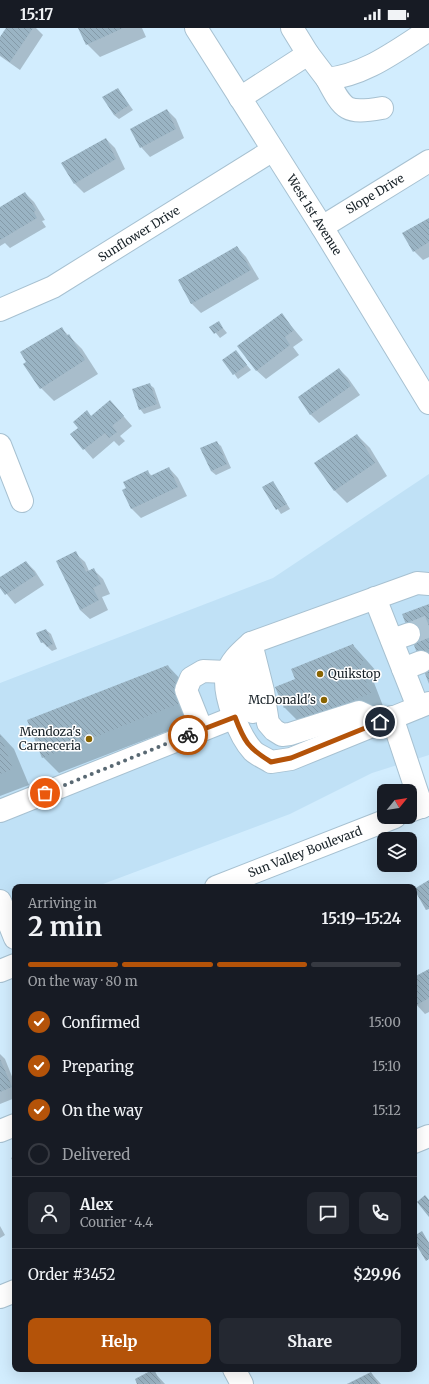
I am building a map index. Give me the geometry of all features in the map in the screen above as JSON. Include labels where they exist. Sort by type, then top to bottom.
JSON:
[{"type":"street","name":"West 1st Avenue","points":[[196,28],[322,227],[429,403]]},
{"type":"street","points":[[292,28],[308,54],[327,79],[338,100],[349,110],[361,111],[382,108]]},
{"type":"street","points":[[327,79],[343,77],[366,68],[429,30]]},
{"type":"street","points":[[240,98],[308,54]]},
{"type":"street","name":"Sunflower Drive","points":[[0,310],[53,287],[273,150]]},
{"type":"street","name":"Slope Drive","points":[[322,227],[429,161]]},
{"type":"street","points":[[0,444],[22,501]]},
{"type":"street","points":[[375,598],[401,637],[412,665],[423,705],[291,758],[271,762],[253,751],[241,732],[225,684],[227,672],[236,657],[252,653],[375,598],[417,583],[429,584]]},
{"type":"street","points":[[252,653],[262,691],[268,723],[274,730],[282,735],[300,732],[359,712],[386,720]]},
{"type":"street","points":[[202,730],[186,690],[191,678],[203,671],[227,672]]},
{"type":"street","points":[[0,811],[235,717]]},
{"type":"street","points":[[386,720],[420,807]]},
{"type":"street","name":"Sun Valley Boulevard","points":[[224,884],[377,824]]},
{"type":"street","points":[[0,900],[12,930]]},
{"type":"street","points":[[0,971],[12,966]]},
{"type":"street","points":[[0,1130],[12,1126]]},
{"type":"street","points":[[417,1141],[429,1136]]},
{"type":"street","points":[[0,1297],[12,1292]]},
{"type":"street","points":[[236,1372],[242,1384]]},
{"type":"shaded area","points":[[429,474],[429,755],[372,773],[290,814],[103,884],[12,884],[12,918],[0,922],[0,683],[273,578]]},
{"type":"building","points":[[6,28],[33,28],[10,62],[0,55],[0,37]]},
{"type":"building","points":[[78,28],[123,28],[86,45]]},
{"type":"building","points":[[118,88],[129,105],[114,115],[102,97]]},
{"type":"building","points":[[167,109],[176,129],[140,148],[130,129]]},
{"type":"building","points":[[106,138],[116,159],[74,184],[61,163]]},
{"type":"building","points":[[25,192],[36,210],[34,212],[37,218],[0,240],[0,207]]},
{"type":"building","points":[[429,218],[429,242],[413,252],[402,233]]},
{"type":"building","points":[[237,246],[251,270],[191,304],[178,280]]},
{"type":"building","points":[[282,313],[294,330],[285,337],[290,345],[256,371],[237,346]]},
{"type":"building","points":[[219,321],[223,328],[214,334],[209,327]]},
{"type":"building","points":[[62,327],[67,336],[69,334],[85,360],[40,389],[23,364],[26,362],[20,352]]},
{"type":"building","points":[[236,350],[247,365],[233,375],[222,360]]},
{"type":"building","points":[[339,368],[351,386],[310,415],[298,397]]},
{"type":"building","points":[[150,383],[157,404],[139,410],[132,389]]},
{"type":"building","points":[[110,400],[124,416],[112,426],[117,432],[109,438],[105,433],[83,450],[70,434],[78,428],[73,422],[87,410],[91,416]]},
{"type":"building","points":[[357,434],[375,463],[334,491],[314,463]]},
{"type":"building","points":[[217,441],[227,464],[211,471],[200,448]]},
{"type":"building","points":[[169,467],[178,487],[131,509],[122,490],[126,488],[123,482],[148,470],[150,476]]},
{"type":"building","points":[[273,481],[287,504],[276,510],[262,487]]},
{"type":"building","points":[[76,551],[86,572],[94,568],[101,584],[93,588],[99,600],[80,610],[56,561]]},
{"type":"building","points":[[26,561],[36,575],[5,595],[0,588],[0,577]]},
{"type":"building","points":[[429,604],[429,684],[402,614]]},
{"type":"building","points":[[46,629],[53,644],[47,647],[44,642],[41,643],[36,633]]},
{"type":"building","points":[[353,644],[357,655],[364,658],[360,667],[371,693],[342,705],[344,708],[304,726],[295,704],[284,708],[275,687],[295,679],[291,669]]},
{"type":"building","points":[[168,665],[183,702],[42,758],[27,720]]},
{"type":"building","points":[[0,735],[13,769],[0,774]]},
{"type":"building","points":[[429,880],[429,909],[426,910],[417,894],[417,887]]},
{"type":"building","points":[[429,969],[429,998],[417,1005],[417,975]]},
{"type":"building","points":[[0,1059],[12,1087],[0,1092]]},
{"type":"building","points":[[425,1195],[429,1200],[429,1217],[417,1202]]},
{"type":"building","points":[[422,1231],[429,1243],[429,1259],[426,1261],[417,1246],[417,1234]]},
{"type":"building","points":[[148,1372],[155,1372],[161,1384],[137,1384],[135,1379]]},
{"type":"building","points":[[371,1372],[378,1384],[347,1384]]},
{"type":"tunnel","points":[[409,634],[429,626]]},
{"type":"way so far","points":[[45,793],[188,735]]},
{"type":"place","name":"Quikstop","points":[[320,674]]},
{"type":"place","name":"McDonald's","points":[[324,700]]},
{"type":"place","name":"Mendoza's Carneceria","points":[[89,739]]},
{"type":"route","points":[[188,735],[235,717],[241,732],[253,751],[271,762],[291,758],[380,722]]}]
